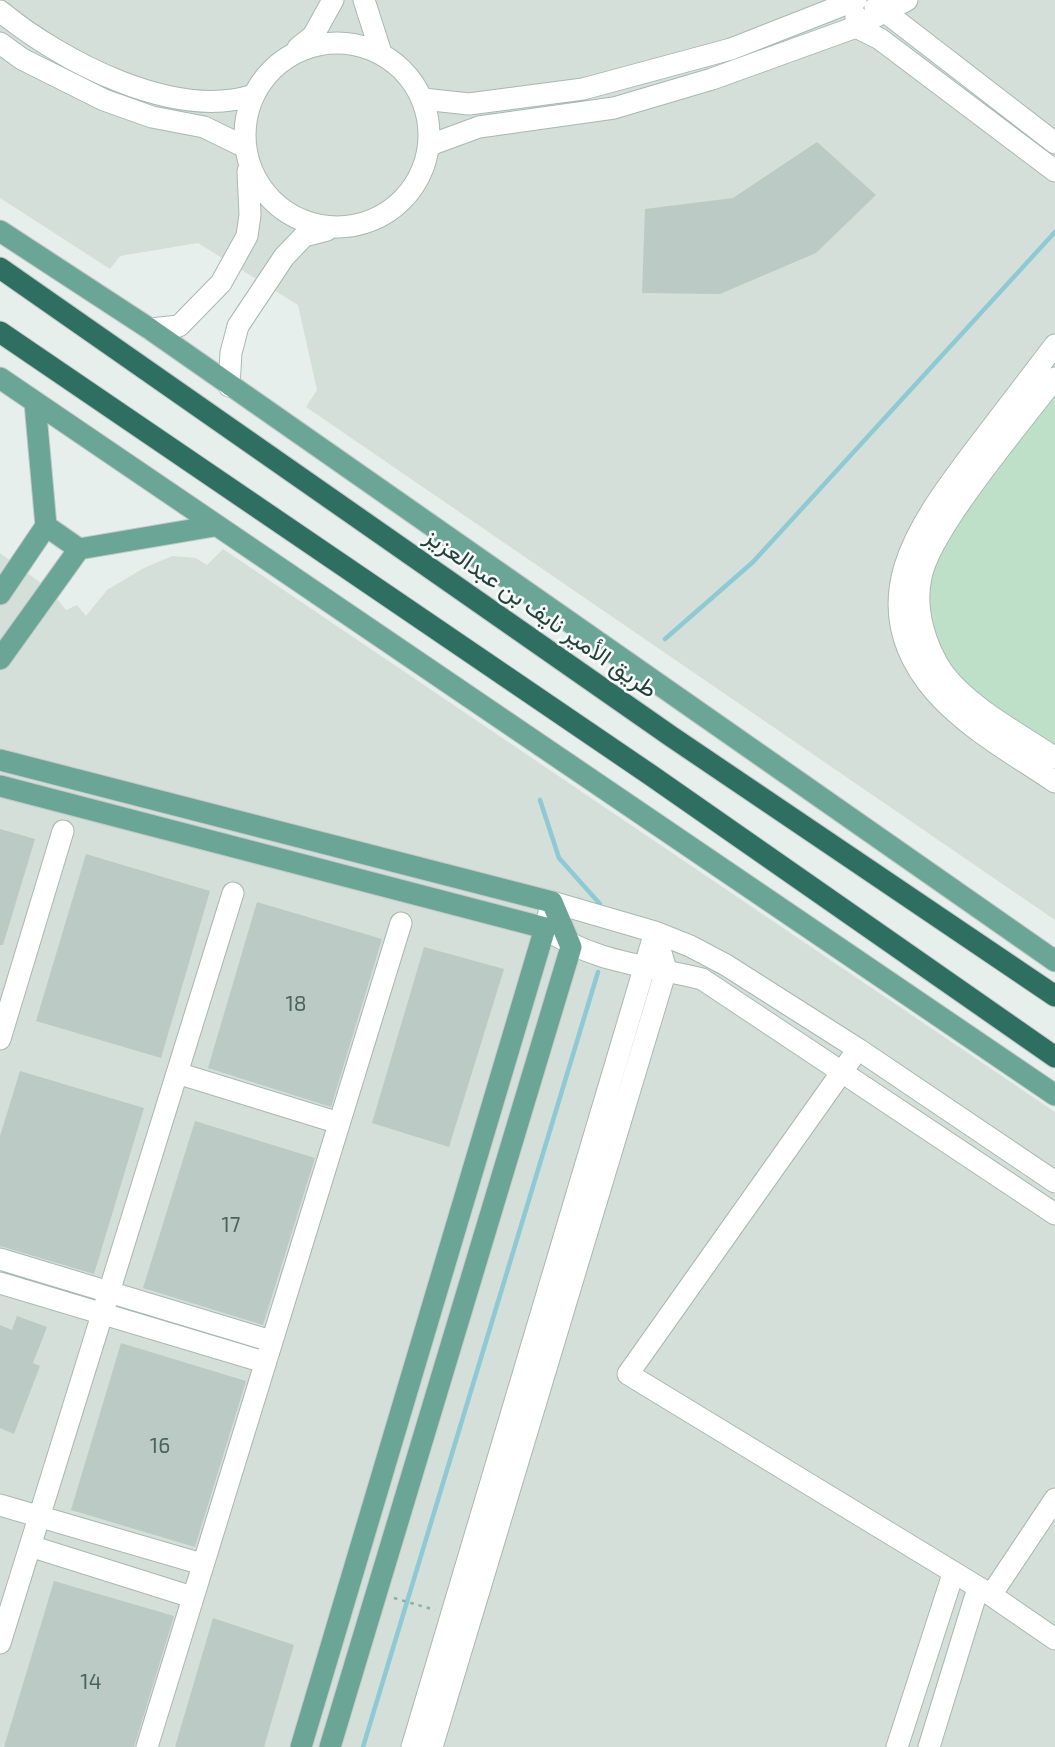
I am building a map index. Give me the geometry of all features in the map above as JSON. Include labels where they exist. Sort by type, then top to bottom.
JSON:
[{"type":"highway","name":"طريق الأمير نايف بن عبدالعزيز","points":[[0,268],[672,737],[1055,996]]},
{"type":"highway","points":[[0,332],[641,768],[1055,1058]]},
{"type":"main road","points":[[0,231],[150,329],[1055,961]]},
{"type":"main road","points":[[0,378],[1055,1096]]},
{"type":"main road","points":[[0,594],[46,526],[34,402]]},
{"type":"main road","points":[[46,526],[79,549],[214,526]]},
{"type":"main road","points":[[0,659],[79,549]]},
{"type":"main road","points":[[0,760],[552,902],[571,947],[330,1747]]},
{"type":"main road","points":[[0,786],[545,928],[300,1747]]},
{"type":"main road","points":[[1013,1066],[1055,1087]]},
{"type":"street","points":[[150,329],[179,326],[220,283],[232,264],[247,236],[250,215],[246,121],[254,95],[268,74],[313,37],[334,0]]},
{"type":"street","points":[[365,0],[381,53]]},
{"type":"street","points":[[423,99],[469,104],[583,89],[731,49],[824,15],[856,0],[884,11],[1055,143]]},
{"type":"street","points":[[856,0],[856,27]]},
{"type":"street","points":[[430,145],[479,127],[614,108],[712,79],[856,27],[906,0]]},
{"type":"street","points":[[0,11],[72,59],[144,89],[207,102],[235,101],[254,95]]},
{"type":"street","points":[[856,27],[880,39],[1055,171]]},
{"type":"street","points":[[0,43],[22,59],[104,100],[152,117],[204,127],[247,154],[261,188],[281,209],[306,223],[332,228]]},
{"type":"street","points":[[229,386],[231,353],[238,326],[284,257],[304,236],[332,228],[362,225],[387,214],[408,195],[423,172],[430,145],[429,122],[423,99],[406,72],[381,53],[350,43],[339,43],[318,44],[289,56]]},
{"type":"street","points":[[1055,345],[917,532],[902,569],[899,605],[901,632],[916,667],[936,693],[956,713],[1055,782]]},
{"type":"street","points":[[1055,378],[952,516],[931,550],[920,577],[919,612],[929,645],[944,673],[963,694],[1055,758]]},
{"type":"street","points":[[0,1038],[4,1011],[63,831]]},
{"type":"street","points":[[0,1643],[233,892]]},
{"type":"street","points":[[1055,1182],[858,1049],[726,965],[655,932],[552,902],[545,928],[571,947],[702,979],[1055,1214]]},
{"type":"street","points":[[147,1747],[401,923]]},
{"type":"street","points":[[432,1747],[655,969],[655,932]]},
{"type":"street","points":[[412,1747],[655,969]]},
{"type":"street","points":[[858,1049],[628,1374],[984,1591],[1055,1639]]},
{"type":"street","points":[[177,1073],[340,1123]]},
{"type":"street","points":[[0,1259],[271,1341]]},
{"type":"street","points":[[0,1283],[264,1362]]},
{"type":"street","points":[[929,1747],[984,1591],[1055,1499]]},
{"type":"street","points":[[0,1505],[202,1564]]},
{"type":"street","points":[[30,1546],[192,1597]]},
{"type":"street","points":[[897,1747],[953,1574]]},
{"type":"path","points":[[385,1596],[424,1607]]},
{"type":"shaded area","points":[[0,0],[1055,0],[1055,920],[306,407],[317,390],[298,305],[198,243],[120,256],[110,269],[0,198]]},
{"type":"shaded area","points":[[223,549],[1055,1112],[1055,1747],[0,1747],[0,553],[49,589],[66,610],[77,605],[86,616],[107,590],[144,568],[172,556],[196,558],[207,565]]},
{"type":"green space","points":[[1055,392],[1055,745],[968,687],[949,668],[935,644],[925,582],[937,553]]},
{"type":"building","points":[[817,142],[876,195],[816,253],[720,294],[642,293],[645,209],[733,198]]},
{"type":"building","points":[[0,829],[35,839],[3,945],[0,945]]},
{"type":"building","points":[[86,854],[210,891],[161,1058],[36,1021]]},
{"type":"building","points":[[257,902],[382,939],[331,1107],[208,1068]]},
{"type":"building","points":[[424,947],[504,969],[449,1147],[372,1123]]},
{"type":"building","points":[[20,1071],[144,1108],[94,1274],[0,1246],[0,1136]]},
{"type":"building","points":[[195,1121],[315,1158],[263,1325],[143,1288]]},
{"type":"building","points":[[17,1316],[47,1327],[33,1363],[40,1366],[14,1434],[0,1428],[0,1325],[12,1330]]},
{"type":"building","points":[[121,1343],[246,1381],[195,1547],[71,1510]]},
{"type":"building","points":[[54,1581],[174,1616],[134,1747],[4,1747]]},
{"type":"building","points":[[213,1618],[294,1645],[264,1747],[175,1747]]},
{"type":"waterway","points":[[665,639],[753,562],[1055,232]]},
{"type":"waterway","points":[[540,800],[559,858],[600,904]]},
{"type":"waterway","points":[[363,1747],[598,972]]}]
